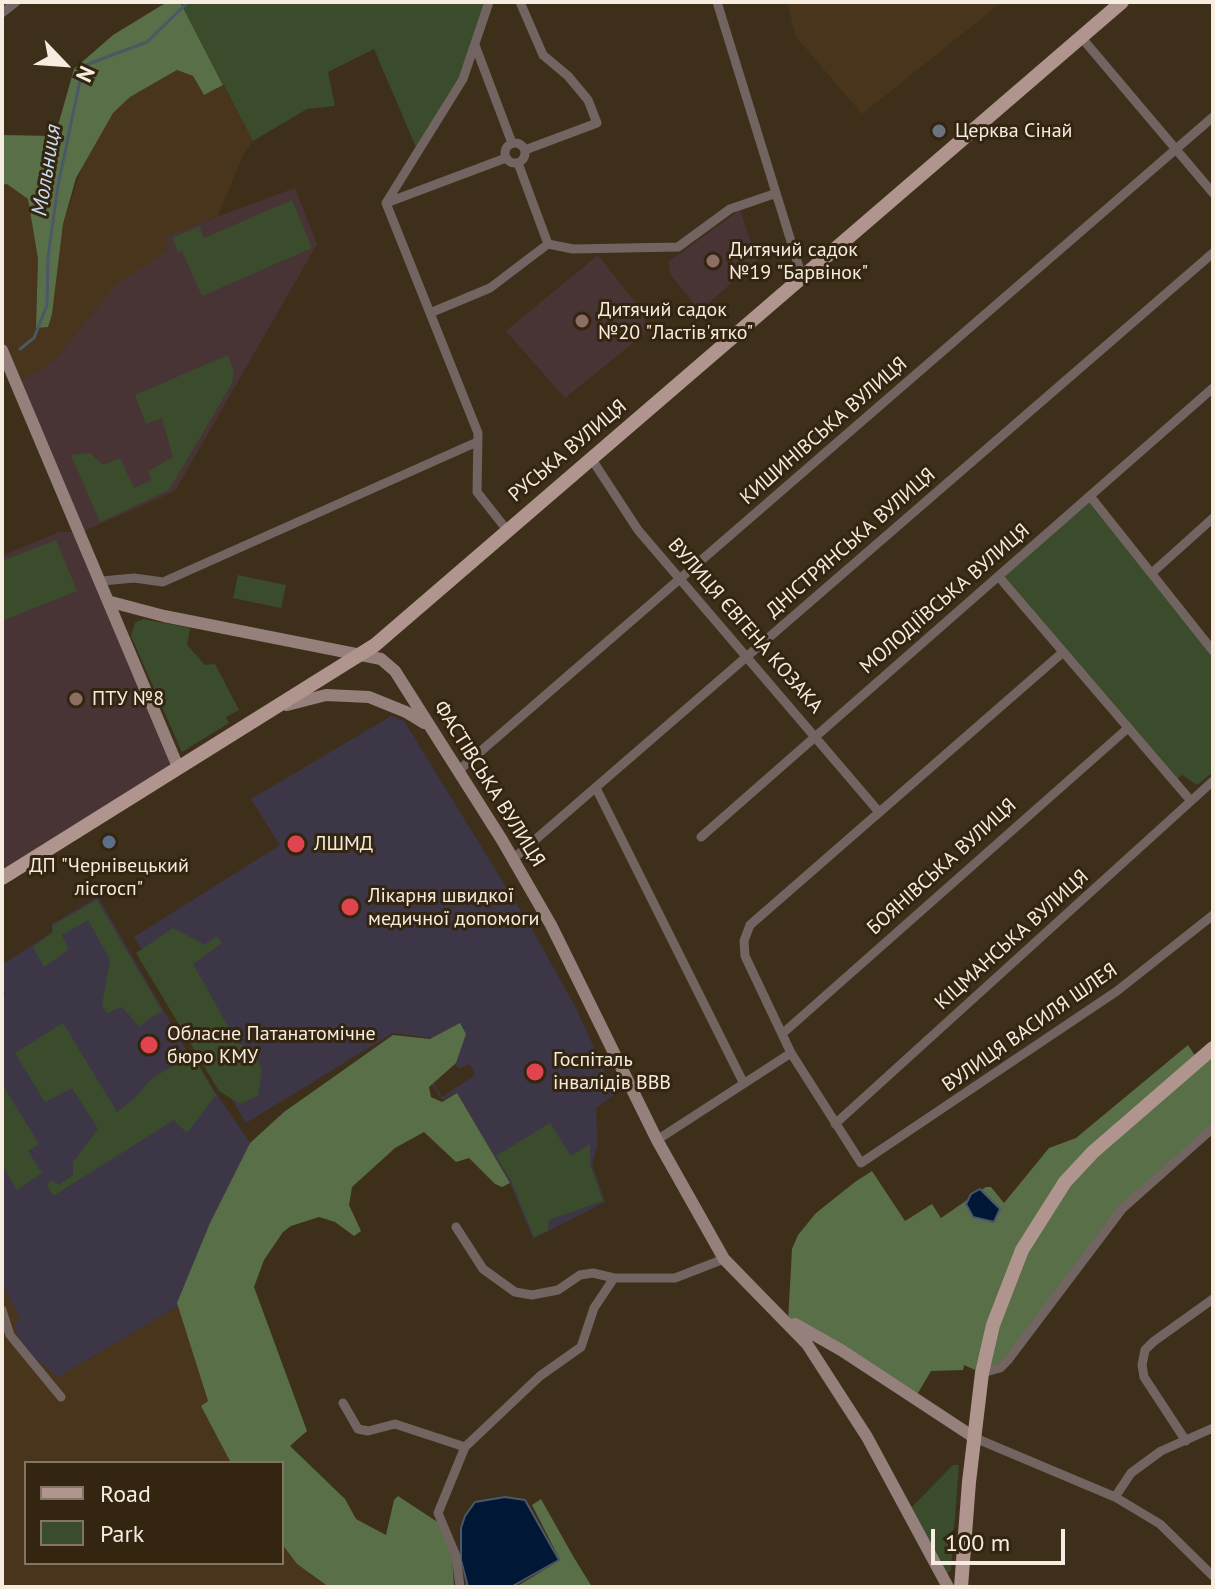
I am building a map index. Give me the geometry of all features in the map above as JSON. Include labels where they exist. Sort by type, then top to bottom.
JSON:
[{"type":"main road","name":"РУСЬКА ВУЛИЦЯ","points":[[2,878],[359,657],[1122,2]]},
{"type":"main road","points":[[2,350],[111,602],[178,767]]},
{"type":"main road","name":"ФАСТІВСЬКА ВУЛИЦЯ","points":[[111,602],[359,657],[381,659],[395,671],[551,925],[657,1140],[724,1259],[789,1321],[867,1437],[946,1583]]},
{"type":"main road","points":[[279,707],[326,695],[369,697],[406,712],[430,727]]},
{"type":"main road","points":[[961,1587],[982,1373],[1005,1287],[1022,1250],[1058,1192],[1093,1152],[1213,1048]]},
{"type":"main road","name":"ФАСТІВСЬКА ВУЛИЦЯ","points":[[789,1321],[841,1350],[975,1438]]},
{"type":"main road","points":[[946,1583],[962,1570]]},
{"type":"street","points":[[2,13],[16,2]]},
{"type":"street","points":[[386,203],[463,79],[489,2]]},
{"type":"street","points":[[520,2],[543,55],[568,76],[588,100],[597,123],[525,150]]},
{"type":"street","points":[[717,2],[802,277]]},
{"type":"street","points":[[1081,37],[1213,193]]},
{"type":"street","points":[[475,45],[512,143]]},
{"type":"street","name":"КИШИНІВСЬКА ВУЛИЦЯ","points":[[458,771],[1213,117]]},
{"type":"street","points":[[512,143],[521,144],[525,150],[525,156],[518,163]]},
{"type":"street","points":[[506,158],[506,149],[512,143]]},
{"type":"street","points":[[386,203],[506,158],[518,163],[548,244]]},
{"type":"street","points":[[430,313],[490,288],[548,244],[597,250],[678,247],[730,209],[774,194]]},
{"type":"street","points":[[386,203],[478,433],[477,492],[507,530]]},
{"type":"street","name":"ДНІСТРЯНСЬКА ВУЛИЦЯ","points":[[513,859],[1213,253]]},
{"type":"street","name":"МОЛОДІЇВСЬКА ВУЛИЦЯ","points":[[701,837],[1213,388]]},
{"type":"street","points":[[102,581],[134,578],[163,582],[477,442]]},
{"type":"street","name":"ВУЛИЦЯ ЄВГЕНА КОЗАКА","points":[[591,458],[626,512],[680,579],[879,812]]},
{"type":"street","points":[[1090,496],[1213,650]]},
{"type":"street","points":[[1153,572],[1213,518]]},
{"type":"street","points":[[999,577],[1191,801]]},
{"type":"street","points":[[835,1124],[791,1053],[745,956],[745,933],[1062,653]]},
{"type":"street","name":"БОЯНІВСЬКА ВУЛИЦЯ","points":[[782,1034],[1128,728]]},
{"type":"street","name":"КІЦМАНСЬКА ВУЛИЦЯ","points":[[835,1124],[1213,781]]},
{"type":"street","points":[[596,788],[743,1082]]},
{"type":"street","name":"ВУЛИЦЯ ВАСИЛЯ ШЛЕЯ","points":[[835,1124],[861,1163],[1117,991],[1213,915]]},
{"type":"street","points":[[657,1140],[791,1053]]},
{"type":"street","points":[[982,1373],[1000,1368],[1008,1360],[1122,1209],[1213,1128]]},
{"type":"street","points":[[456,1227],[483,1269],[515,1292],[532,1295],[558,1290],[580,1275],[593,1273],[614,1278],[675,1278],[724,1259]]},
{"type":"street","points":[[460,1587],[448,1531],[438,1513],[465,1447],[540,1376],[581,1347],[594,1308],[614,1278]]},
{"type":"street","points":[[1186,1441],[1144,1377],[1142,1365],[1145,1350],[1153,1342],[1213,1299]]},
{"type":"street","points":[[2,1310],[10,1335],[61,1397]]},
{"type":"street","points":[[343,1403],[358,1429],[368,1431],[395,1424],[465,1447]]},
{"type":"street","points":[[1115,1497],[1131,1473],[1161,1451],[1213,1428]]},
{"type":"street","points":[[975,1438],[1115,1497],[1160,1524],[1213,1576]]},
{"type":"shaded area","points":[[787,2],[1002,2],[862,114],[796,37]]},
{"type":"shaded area","points":[[177,70],[193,76],[204,95],[223,85],[253,141],[243,155],[218,216],[166,236],[169,251],[115,285],[54,361],[19,382],[2,344],[2,185],[6,183],[28,198],[38,259],[36,328],[52,314],[63,224],[86,155],[113,113],[130,97]]},
{"type":"shaded area","points":[[295,188],[317,244],[175,491],[82,532],[178,767],[2,879],[2,556],[59,532],[81,532],[19,382],[54,361],[115,285],[168,251],[165,236]]},
{"type":"shaded area","name":"Дитячий садок №19 \"Барвінок\"","points":[[740,210],[757,260],[700,311],[670,274],[668,262]]},
{"type":"shaded area","name":"Дитячий садок №20 \"Ластів'ятко\"","points":[[598,255],[643,312],[649,330],[565,398],[506,331]]},
{"type":"shaded area","name":"Лікарня швидкої медичної допомоги","points":[[391,716],[404,721],[532,929],[577,1010],[615,1094],[596,1108],[598,1144],[592,1164],[605,1202],[533,1239],[510,1183],[457,1093],[442,1100],[414,1056],[440,1039],[393,1033],[246,1123],[134,937],[280,845],[251,799]],"holes":[[[454,1061],[458,1069],[470,1064],[475,1075],[442,1097],[430,1077]],[[590,1145],[590,1164],[603,1201],[548,1220],[512,1183],[496,1156],[571,1156]]]},
{"type":"shaded area","points":[[98,897],[184,1046],[250,1143],[210,1223],[178,1306],[58,1377],[26,1351],[15,1330],[15,1322],[20,1318],[2,1285],[2,996],[6,994],[2,988],[2,965],[52,932],[52,924]]},
{"type":"shaded area","points":[[2,1285],[21,1318],[17,1325],[25,1351],[58,1377],[178,1306],[208,1402],[202,1406],[230,1461],[24,1461],[24,1565],[284,1565],[284,1547],[297,1564],[329,1587],[2,1587]]},
{"type":"green space","points":[[167,2],[180,2],[223,85],[204,95],[193,76],[177,70],[130,97],[113,113],[76,178],[63,224],[52,314],[48,327],[36,328],[38,259],[28,199],[7,184],[2,185],[2,135],[55,136],[74,69],[113,35]]},
{"type":"green space","points":[[180,2],[488,2],[459,77],[416,147],[374,49],[328,72],[335,106],[307,109],[253,141]]},
{"type":"green space","points":[[292,200],[312,248],[202,296],[182,251],[178,252],[172,238],[199,226],[204,238]]},
{"type":"green space","points":[[228,355],[234,373],[231,385],[169,490],[100,522],[71,455],[90,453],[103,465],[120,458],[134,488],[151,480],[148,471],[173,457],[162,418],[146,424],[135,395]]},
{"type":"green space","points":[[1090,496],[1213,651],[1213,772],[1197,785],[1182,775],[1174,781],[999,577]]},
{"type":"green space","points":[[56,540],[77,591],[2,621],[2,561]]},
{"type":"green space","points":[[238,575],[286,585],[281,608],[233,598]]},
{"type":"green space","points":[[143,619],[190,628],[187,645],[205,665],[215,664],[239,710],[226,717],[229,723],[182,752],[131,636],[135,623]]},
{"type":"green space","points":[[97,900],[162,1011],[139,1026],[122,1007],[107,1013],[102,1005],[110,960],[88,920],[62,935],[69,950],[44,967],[33,947],[53,932],[53,925]]},
{"type":"green space","points":[[173,928],[205,945],[217,936],[222,943],[193,964],[238,1044],[251,1047],[262,1069],[258,1096],[240,1104],[219,1091],[136,953]]},
{"type":"green space","points":[[63,1023],[117,1112],[136,1097],[151,1079],[192,1054],[216,1095],[187,1133],[174,1120],[53,1196],[47,1185],[51,1180],[59,1185],[73,1175],[73,1162],[98,1129],[72,1088],[45,1102],[15,1053]]},
{"type":"green space","points":[[460,1023],[466,1034],[456,1063],[429,1087],[431,1097],[442,1102],[457,1093],[510,1183],[502,1187],[495,1184],[469,1158],[456,1162],[424,1132],[395,1148],[352,1187],[349,1205],[361,1231],[354,1236],[335,1222],[319,1217],[291,1226],[283,1232],[264,1260],[254,1287],[307,1431],[290,1446],[345,1499],[356,1519],[386,1535],[394,1500],[398,1496],[439,1523],[452,1555],[454,1587],[329,1587],[297,1564],[284,1547],[284,1461],[230,1461],[201,1406],[208,1401],[177,1303],[210,1223],[250,1143],[284,1112],[393,1035],[430,1039]]},
{"type":"green space","points":[[1188,1045],[1198,1060],[1213,1048],[1213,1128],[1122,1209],[1007,1359],[982,1373],[964,1365],[963,1370],[931,1371],[915,1398],[788,1321],[792,1249],[798,1235],[816,1213],[855,1182],[872,1171],[905,1221],[932,1204],[941,1218],[986,1187],[991,1187],[1004,1203],[1049,1148],[1076,1138]]},
{"type":"green space","points":[[2,1084],[39,1144],[28,1151],[42,1173],[17,1190],[2,1165]]},
{"type":"green space","points":[[550,1123],[571,1156],[590,1144],[590,1164],[603,1201],[549,1220],[548,1231],[534,1237],[512,1183],[496,1156]]},
{"type":"green space","points":[[953,1465],[959,1465],[951,1570],[946,1574],[912,1507]]},
{"type":"green space","points":[[541,1499],[592,1587],[516,1587],[560,1560],[532,1505]]},
{"type":"water","points":[[980,1189],[1000,1209],[994,1222],[973,1217],[966,1204],[971,1194]]},
{"type":"water","points":[[505,1497],[525,1500],[559,1560],[511,1587],[468,1587],[461,1560],[461,1528],[465,1516],[475,1502]]},
{"type":"waterway","name":"Мольниця","points":[[20,349],[34,338],[47,305],[48,257],[58,186],[83,66],[147,42],[188,2]]},
{"type":"place","name":"Церква Сінай","points":[[939,131]]},
{"type":"place","name":"Дитячий садок №19 \"Барвінок\"","points":[[713,261]]},
{"type":"place","name":"Дитячий садок №20 \"Ластів'ятко\"","points":[[582,321]]},
{"type":"place","name":"ПТУ №8","points":[[76,699]]},
{"type":"place","name":"ДП \"Чернівецький лісгосп\"","points":[[109,842]]},
{"type":"place","name":"ЛШМД","points":[[296,844]]},
{"type":"place","name":"Лікарня швидкої медичної допомоги","points":[[350,907]]},
{"type":"place","name":"Обласне Патанатомічне бюро КМУ","points":[[149,1045]]},
{"type":"place","name":"Госпіталь інвалідів ВВВ","points":[[535,1072]]}]
